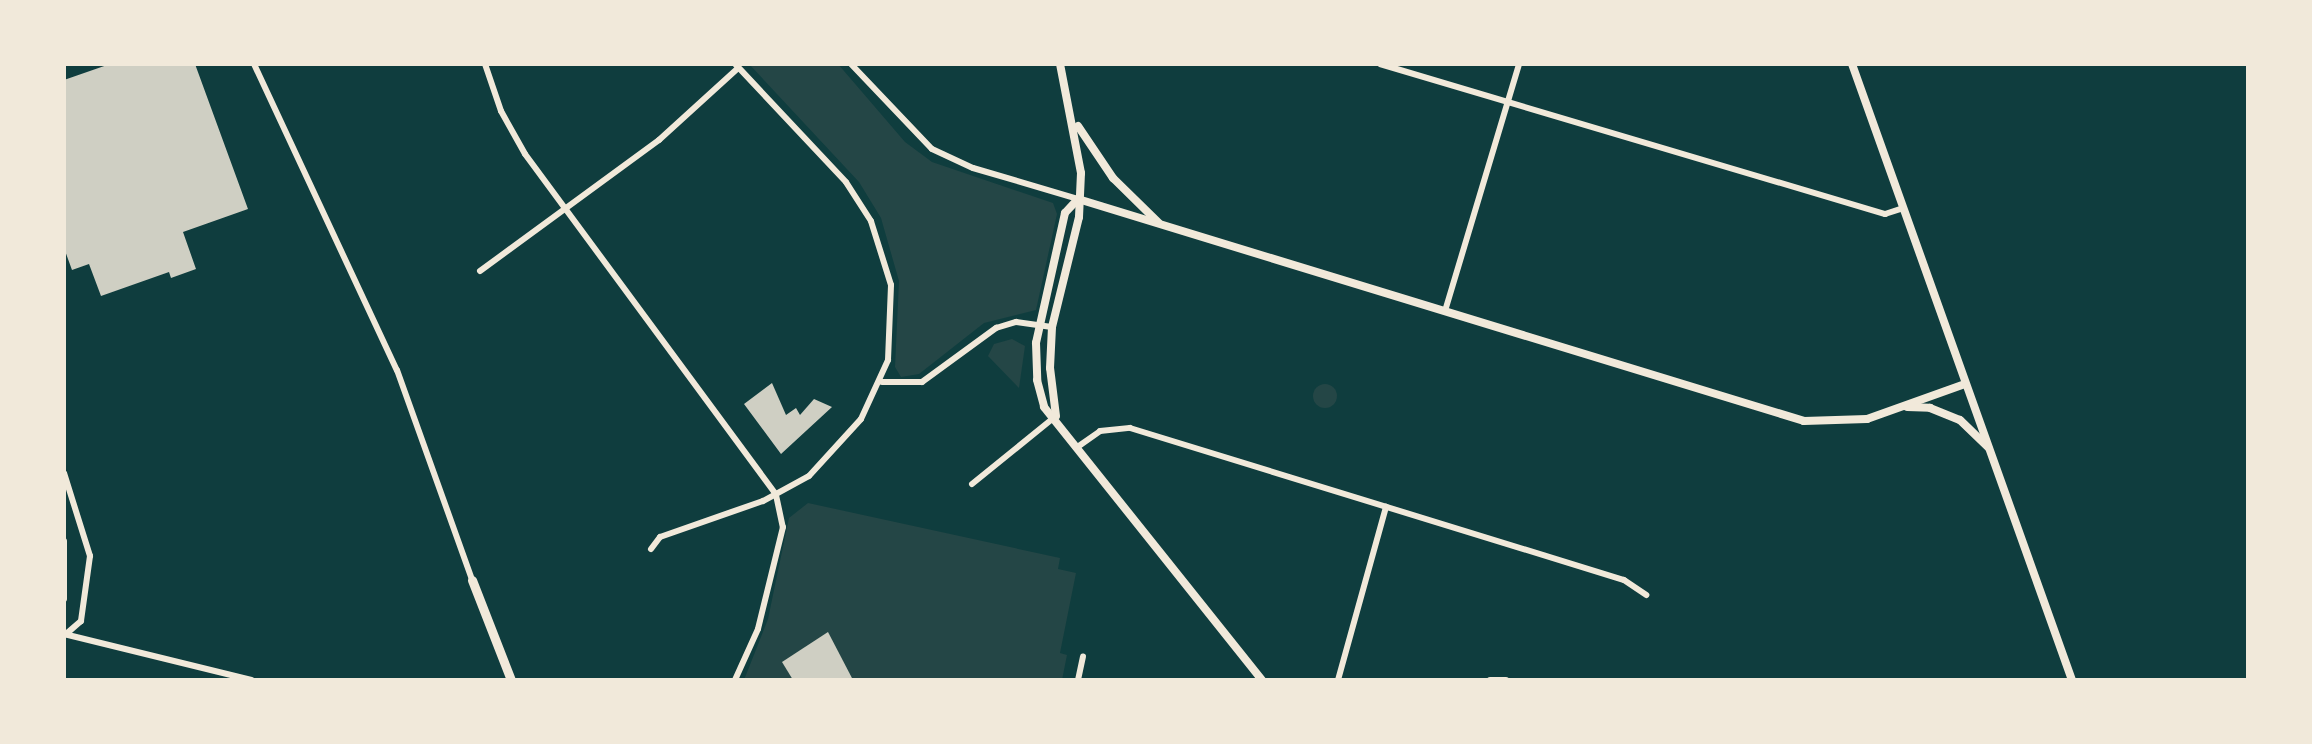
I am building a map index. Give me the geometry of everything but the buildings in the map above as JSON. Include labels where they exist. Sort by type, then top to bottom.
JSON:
[{"type":"main road","points":[[472,580],[511,680]]},
{"type":"street","points":[[254,64],[397,370],[472,580]]},
{"type":"street","points":[[485,64],[512,131],[776,495],[783,527],[758,629],[735,680]]},
{"type":"street","points":[[851,64],[932,149],[973,168],[1804,421],[1855,421],[1965,384]]},
{"type":"street","points":[[1056,416],[1052,327],[1079,217],[1081,150],[1060,64]]},
{"type":"street","points":[[1380,64],[1506,104],[1885,214],[1903,208]]},
{"type":"street","points":[[1445,311],[1519,64]]},
{"type":"street","points":[[1852,64],[2072,680]]},
{"type":"street","points":[[480,271],[659,140],[736,66],[846,182],[871,221],[892,301],[882,382],[831,456],[776,495],[660,537],[651,549]]},
{"type":"street","points":[[1074,120],[1113,178],[1162,226]]},
{"type":"street","points":[[1078,199],[1065,213],[1039,325],[1037,380],[1044,407],[1056,416],[1076,448],[1262,680]]},
{"type":"street","points":[[882,382],[922,382],[996,328],[1052,327]]},
{"type":"street","points":[[1902,407],[1930,408],[1957,419],[1990,450]]},
{"type":"street","points":[[972,484],[1056,416]]},
{"type":"street","points":[[1076,448],[1100,431],[1130,428],[1624,580],[1646,595]]},
{"type":"street","points":[[64,473],[90,556],[81,621],[65,632]]},
{"type":"street","points":[[1338,680],[1386,507]]},
{"type":"street","points":[[64,541],[64,599]]},
{"type":"street","points":[[65,632],[251,680]]},
{"type":"street","points":[[1078,680],[1083,657]]},
{"type":"street","points":[[1490,680],[1506,680]]},
{"type":"shaded area","points":[[749,64],[838,64],[905,142],[932,162],[1053,203],[1057,214],[1036,310],[984,323],[919,374],[901,377],[895,367],[899,281],[881,218],[859,182]]},
{"type":"shaded area","points":[[1012,339],[1025,346],[1019,388],[988,356],[994,344]]},
{"type":"shaded area","points":[[1325,384],[1334,387],[1337,396],[1334,405],[1325,408],[1316,405],[1313,396],[1316,387]]},
{"type":"shaded area","points":[[808,503],[1060,558],[1058,569],[1076,573],[1060,653],[1067,655],[1062,680],[744,680],[768,619],[789,518]]}]
